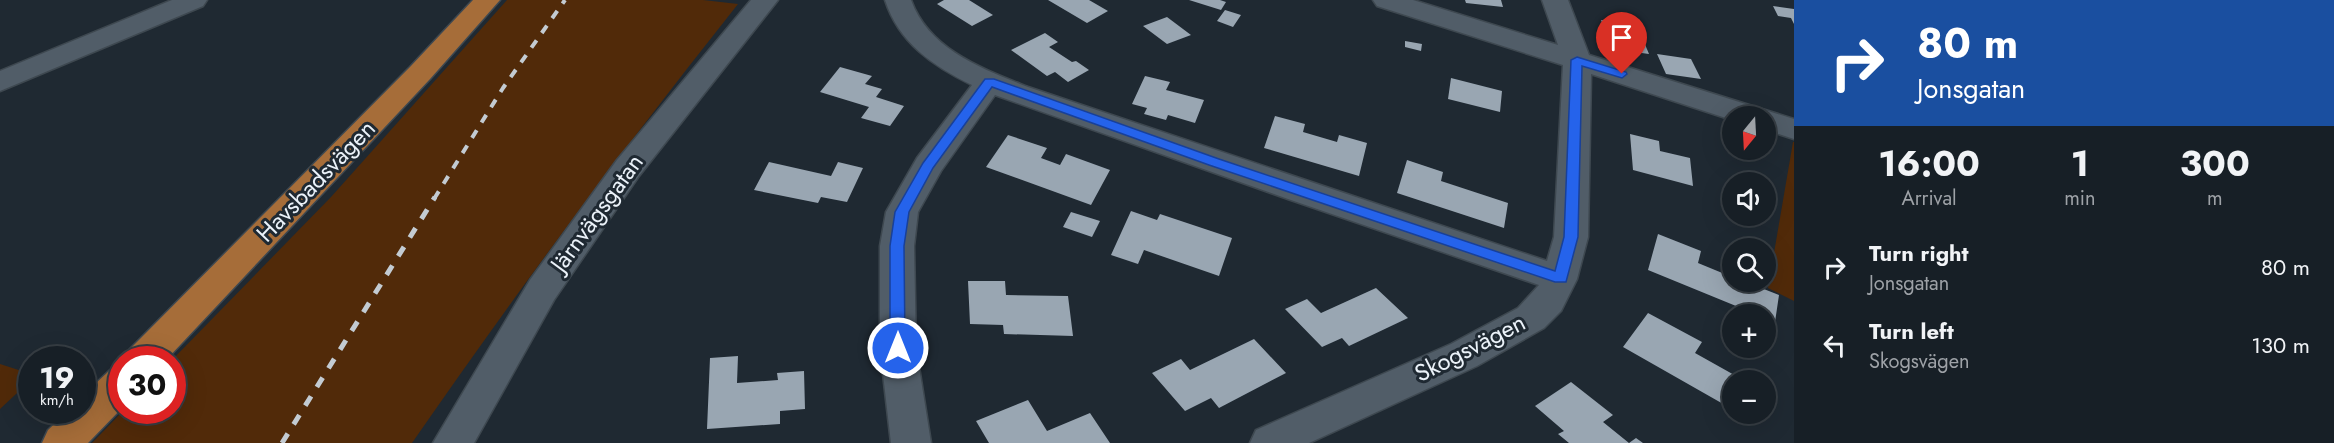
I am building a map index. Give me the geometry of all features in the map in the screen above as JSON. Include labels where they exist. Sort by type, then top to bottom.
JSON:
[{"type":"main road","name":"Havsbadsvägen","points":[[156,346],[487,0]]},
{"type":"main road","points":[[62,443],[108,396]]},
{"type":"street","points":[[0,82],[194,0]]},
{"type":"street","name":"Järnvägsgatan","points":[[453,443],[542,290],[628,168],[765,0]]},
{"type":"street","points":[[898,0],[904,19],[918,38],[947,60],[989,82],[1226,166],[1560,279]]},
{"type":"street","points":[[1386,0],[1722,106]]},
{"type":"street","name":"Skogsvägen","points":[[1270,443],[1464,355],[1531,318],[1548,301],[1560,279],[1571,237],[1577,60],[1555,0]]},
{"type":"street","points":[[911,443],[898,348],[897,246],[902,212],[928,166],[989,82]]},
{"type":"street","points":[[1776,123],[1794,129]]},
{"type":"shaded area","points":[[507,0],[703,0],[738,4],[571,221],[412,443],[92,443],[110,424],[186,424],[186,346],[331,197]]},
{"type":"shaded area","points":[[1794,142],[1794,301],[1776,292],[1776,241]]},
{"type":"shaded area","points":[[0,364],[18,370],[18,392],[0,409]]},
{"type":"building","points":[[944,0],[969,0],[993,15],[972,26],[937,4]]},
{"type":"building","points":[[1048,0],[1089,0],[1108,11],[1087,23]]},
{"type":"building","points":[[1189,0],[1220,0],[1226,2],[1221,10]]},
{"type":"building","points":[[1465,0],[1501,0],[1503,7],[1466,3]]},
{"type":"building","points":[[1773,6],[1794,9],[1794,24],[1791,18],[1778,16]]},
{"type":"building","points":[[1225,10],[1241,15],[1233,27],[1217,21]]},
{"type":"building","points":[[1167,17],[1191,35],[1167,44],[1143,26]]},
{"type":"building","points":[[1601,20],[1637,25],[1649,54],[1612,49]]},
{"type":"building","points":[[1045,33],[1058,42],[1049,47],[1089,70],[1068,82],[1055,72],[1047,76],[1011,50]]},
{"type":"building","points":[[1405,41],[1422,44],[1421,51],[1405,47]]},
{"type":"building","points":[[1657,54],[1691,59],[1701,79],[1666,74]]},
{"type":"building","points":[[840,67],[872,76],[865,84],[882,89],[876,97],[904,106],[890,126],[861,118],[869,107],[820,92]]},
{"type":"building","points":[[1145,76],[1170,82],[1166,90],[1204,100],[1195,123],[1168,115],[1166,120],[1144,114],[1147,108],[1132,104]]},
{"type":"building","points":[[1451,78],[1502,91],[1500,112],[1448,99]]},
{"type":"building","points":[[1275,116],[1305,124],[1303,132],[1337,142],[1339,135],[1367,143],[1359,176],[1264,148]]},
{"type":"building","points":[[1630,134],[1659,141],[1660,151],[1690,158],[1693,186],[1633,170]]},
{"type":"building","points":[[1008,135],[1047,148],[1041,158],[1060,165],[1066,154],[1110,170],[1091,205],[986,167]]},
{"type":"building","points":[[1407,160],[1443,172],[1441,181],[1508,203],[1504,228],[1397,193]]},
{"type":"building","points":[[769,162],[831,176],[838,162],[863,168],[847,202],[821,197],[818,203],[754,190]]},
{"type":"building","points":[[1131,211],[1157,220],[1160,214],[1232,238],[1219,276],[1144,250],[1138,264],[1111,255]]},
{"type":"building","points":[[1071,212],[1100,221],[1092,237],[1063,227]]},
{"type":"building","points":[[1658,234],[1701,251],[1698,263],[1722,273],[1722,292],[1771,292],[1779,295],[1776,315],[1776,304],[1731,304],[1648,270]]},
{"type":"building","points":[[968,281],[1005,281],[1006,295],[1068,296],[1073,336],[1004,334],[1003,325],[970,324]]},
{"type":"building","points":[[1376,288],[1408,318],[1349,346],[1342,338],[1322,347],[1285,309],[1307,299],[1321,313]]},
{"type":"building","points":[[1648,313],[1702,342],[1695,353],[1725,370],[1722,370],[1722,403],[1623,347]]},
{"type":"building","points":[[1254,339],[1286,373],[1219,408],[1211,398],[1185,411],[1152,373],[1181,359],[1190,370]]},
{"type":"building","points":[[738,356],[737,383],[778,380],[777,373],[804,371],[805,409],[780,411],[780,424],[707,429],[710,358]]},
{"type":"building","points":[[1571,382],[1613,415],[1603,422],[1629,443],[1569,443],[1558,434],[1564,431],[1535,406]]},
{"type":"building","points":[[1028,400],[1047,431],[1090,413],[1110,443],[989,443],[976,421]]},
{"type":"building","points":[[1636,438],[1643,443],[1629,443]]},
{"type":"railway","points":[[434,199],[503,88],[565,0]]},
{"type":"railway","points":[[282,443],[435,197]]},
{"type":"route","points":[[898,348],[897,246],[902,212],[928,166],[989,82],[1214,162],[1560,279],[1571,237],[1577,60],[1622,74]]}]
